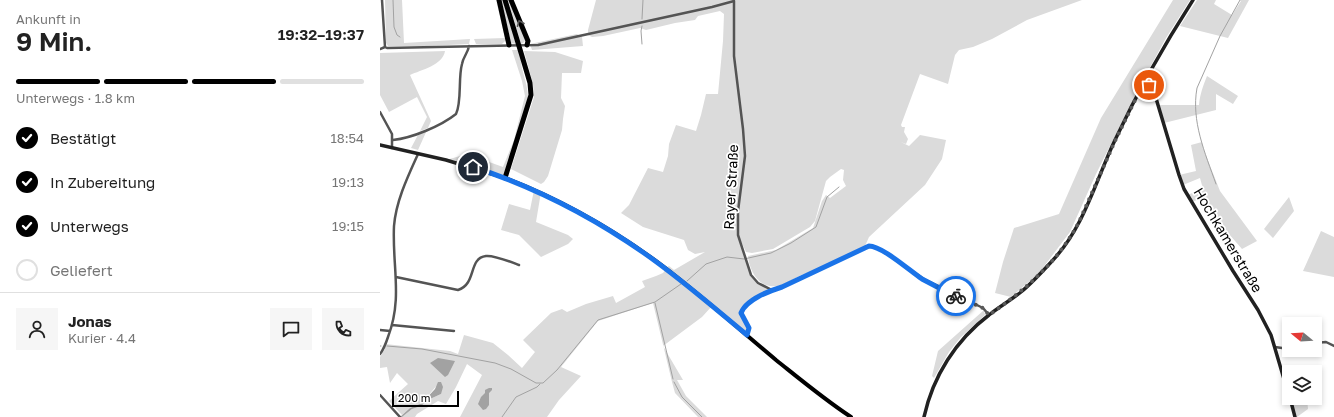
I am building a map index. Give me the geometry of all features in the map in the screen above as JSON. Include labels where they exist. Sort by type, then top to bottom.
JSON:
[{"type":"highway","points":[[499,0],[509,45]]},
{"type":"highway","points":[[505,0],[518,39],[531,89],[530,100],[506,178]]},
{"type":"highway","points":[[511,0],[528,41],[526,45]]},
{"type":"main road","points":[[924,417],[933,388],[945,362],[958,344],[974,327],[1021,292],[1040,275],[1055,259],[1072,235],[1137,96],[1168,39],[1193,0]]},
{"type":"main road","points":[[1144,83],[1154,92]]},
{"type":"main road","name":"Hochkamerstraße","points":[[1144,83],[1152,88],[1154,92],[1184,189],[1258,310],[1271,335],[1282,374]]},
{"type":"main road","points":[[1137,96],[1143,91],[1150,89]]},
{"type":"main road","points":[[380,145],[473,167],[506,178],[537,191],[591,218],[646,254],[685,284],[820,395],[851,417]]},
{"type":"main road","name":"Hochkamerstraße","points":[[1291,405],[1295,417]]},
{"type":"street","points":[[382,0],[385,47]]},
{"type":"street","points":[[380,49],[385,47],[544,44],[733,1]]},
{"type":"street","name":"Rayer Straße","points":[[733,1],[734,56],[745,156],[738,235],[754,280],[772,290]]},
{"type":"street","points":[[393,140],[404,138],[433,127],[456,114],[462,64],[469,46]]},
{"type":"street","points":[[380,112],[391,132],[393,140],[392,148]]},
{"type":"street","points":[[380,354],[387,340],[396,311],[394,246],[395,215],[419,153]]},
{"type":"street","points":[[747,335],[749,328],[741,315],[745,305],[757,297],[782,287],[867,246],[872,246],[883,251],[924,279],[983,308],[989,315]]},
{"type":"street","points":[[396,277],[458,290],[463,289],[468,283],[475,264],[481,257],[493,256],[519,265]]},
{"type":"street","points":[[392,325],[454,332]]},
{"type":"street","points":[[380,330],[390,331]]},
{"type":"street","points":[[1322,342],[1326,342],[1334,346]]},
{"type":"street","points":[[1274,347],[1282,348]]},
{"type":"street","points":[[380,395],[400,417]]},
{"type":"shaded area","points":[[385,0],[402,0],[404,43],[470,39],[469,44],[388,46],[386,43]]},
{"type":"shaded area","points":[[496,0],[498,0],[506,40],[502,44],[476,44],[474,39],[505,38]]},
{"type":"shaded area","points":[[501,0],[503,0],[516,44],[511,43]]},
{"type":"shaded area","points":[[508,0],[524,37],[525,41],[521,44]]},
{"type":"shaded area","points":[[596,0],[1082,0],[1027,20],[992,39],[973,47],[959,50],[955,55],[948,84],[920,74],[901,125],[902,127],[905,127],[904,132],[908,139],[906,144],[901,142],[909,146],[920,135],[946,140],[942,159],[925,185],[869,237],[865,246],[827,265],[779,286],[765,285],[754,275],[750,265],[748,256],[776,250],[813,228],[822,201],[826,195],[830,198],[846,186],[843,180],[844,170],[841,169],[826,181],[815,221],[810,227],[773,249],[752,253],[746,252],[740,239],[751,275],[754,280],[772,290],[745,305],[741,313],[749,328],[747,335],[712,306],[702,317],[663,346],[653,303],[598,321],[561,367],[581,376],[559,400],[547,417],[460,417],[482,375],[467,364],[446,404],[438,401],[417,414],[415,417],[402,417],[412,409],[421,406],[430,399],[441,394],[438,384],[422,403],[410,408],[402,415],[389,401],[408,384],[397,373],[390,383],[387,367],[380,368],[380,357],[385,349],[385,344],[450,351],[458,354],[464,335],[493,343],[522,368],[535,352],[523,340],[551,313],[562,309],[567,312],[586,304],[613,296],[616,303],[645,287],[642,281],[663,273],[666,269],[665,268],[669,266],[674,270],[705,252],[695,254],[688,250],[684,240],[643,227],[621,213],[629,205],[648,168],[663,172],[668,156],[669,144],[676,125],[696,131],[706,94],[718,94],[724,14],[720,11],[698,16],[695,20],[646,30],[640,28],[592,37],[588,35],[588,30]]},
{"type":"shaded area","points":[[1173,0],[1190,0],[1166,38],[1142,82],[1096,174],[1070,232],[1039,273],[1011,297],[995,293],[1014,228],[1059,214],[1101,118]]},
{"type":"shaded area","points":[[1197,0],[1216,0],[1214,4],[1232,15],[1241,1],[1239,0],[1249,0],[1228,38],[1180,26]]},
{"type":"shaded area","points":[[577,34],[582,37],[583,46],[532,50],[530,44]]},
{"type":"shaded area","points":[[512,50],[521,50],[520,56],[527,87],[528,100],[505,178],[446,160],[467,154],[503,167],[514,140],[525,96]]},
{"type":"shaded area","points":[[445,51],[440,60],[436,63],[410,75],[431,121],[428,128],[420,131],[427,117],[417,97],[389,112],[380,95],[380,53]]},
{"type":"shaded area","points":[[524,51],[555,52],[583,61],[581,73],[562,73],[561,98],[565,106],[562,130],[548,176],[541,184],[511,169],[534,97],[533,84]]},
{"type":"shaded area","points":[[1207,76],[1238,96],[1233,104],[1216,94],[1216,110],[1164,123],[1159,105],[1199,105]]},
{"type":"shaded area","points":[[427,130],[418,150],[411,148],[419,133]]},
{"type":"shaded area","points":[[1202,142],[1220,191],[1257,241],[1242,249],[1215,218],[1204,198],[1191,202],[1187,195],[1203,189],[1200,178],[1183,185],[1179,175],[1196,171],[1191,145]]},
{"type":"shaded area","points":[[534,190],[541,192],[536,222],[568,235],[573,239],[568,244],[541,257],[519,235],[501,230],[509,204],[530,210]]},
{"type":"shaded area","points":[[1289,197],[1294,211],[1273,238],[1264,229]]},
{"type":"shaded area","points":[[1321,231],[1334,237],[1334,277],[1303,271]]},
{"type":"shaded area","points":[[984,310],[985,315],[961,337],[949,352],[934,378],[932,376],[938,351]]},
{"type":"shaded area","points":[[664,347],[683,380],[677,380],[686,396],[707,417],[698,417],[675,393]]},
{"type":"shaded area","points":[[438,358],[455,361],[448,375],[445,377],[430,363]]},
{"type":"shaded area","points":[[438,382],[441,382],[443,387],[441,394],[400,417],[410,408],[422,403],[435,389]]},
{"type":"shaded area","points":[[492,388],[492,390],[489,393],[489,405],[483,410],[478,404],[481,397],[485,393],[485,390]]},
{"type":"shaded area","points":[[1293,405],[1308,405],[1308,409],[1297,417]]},
{"type":"waterway","points":[[393,0],[394,27],[397,35],[400,37]]},
{"type":"waterway","points":[[642,19],[643,0]]},
{"type":"waterway","points":[[1216,184],[1197,125],[1197,88],[1220,36],[1240,0]]},
{"type":"waterway","points":[[642,26],[642,44]]},
{"type":"waterway","points":[[687,281],[706,264],[727,257],[744,259],[771,253],[791,243],[816,227],[827,197],[839,187]]},
{"type":"waterway","points":[[387,346],[422,349],[495,363],[511,369],[536,383],[543,383],[557,370],[598,320],[655,302],[681,284]]},
{"type":"waterway","points":[[655,303],[673,379]]},
{"type":"waterway","points":[[674,382],[682,397],[702,417]]},
{"type":"waterway","points":[[502,417],[516,397],[537,387],[540,384]]},
{"type":"way so far","points":[[956,296],[983,308],[989,315],[1021,292],[1055,259],[1072,235],[1079,222],[1115,141],[1143,84],[1145,82],[1149,85]]},
{"type":"route","points":[[473,167],[537,191],[591,218],[665,268],[747,335],[749,328],[741,315],[745,305],[757,297],[769,293],[772,290],[782,287],[869,246],[883,251],[924,279],[956,296]]}]
